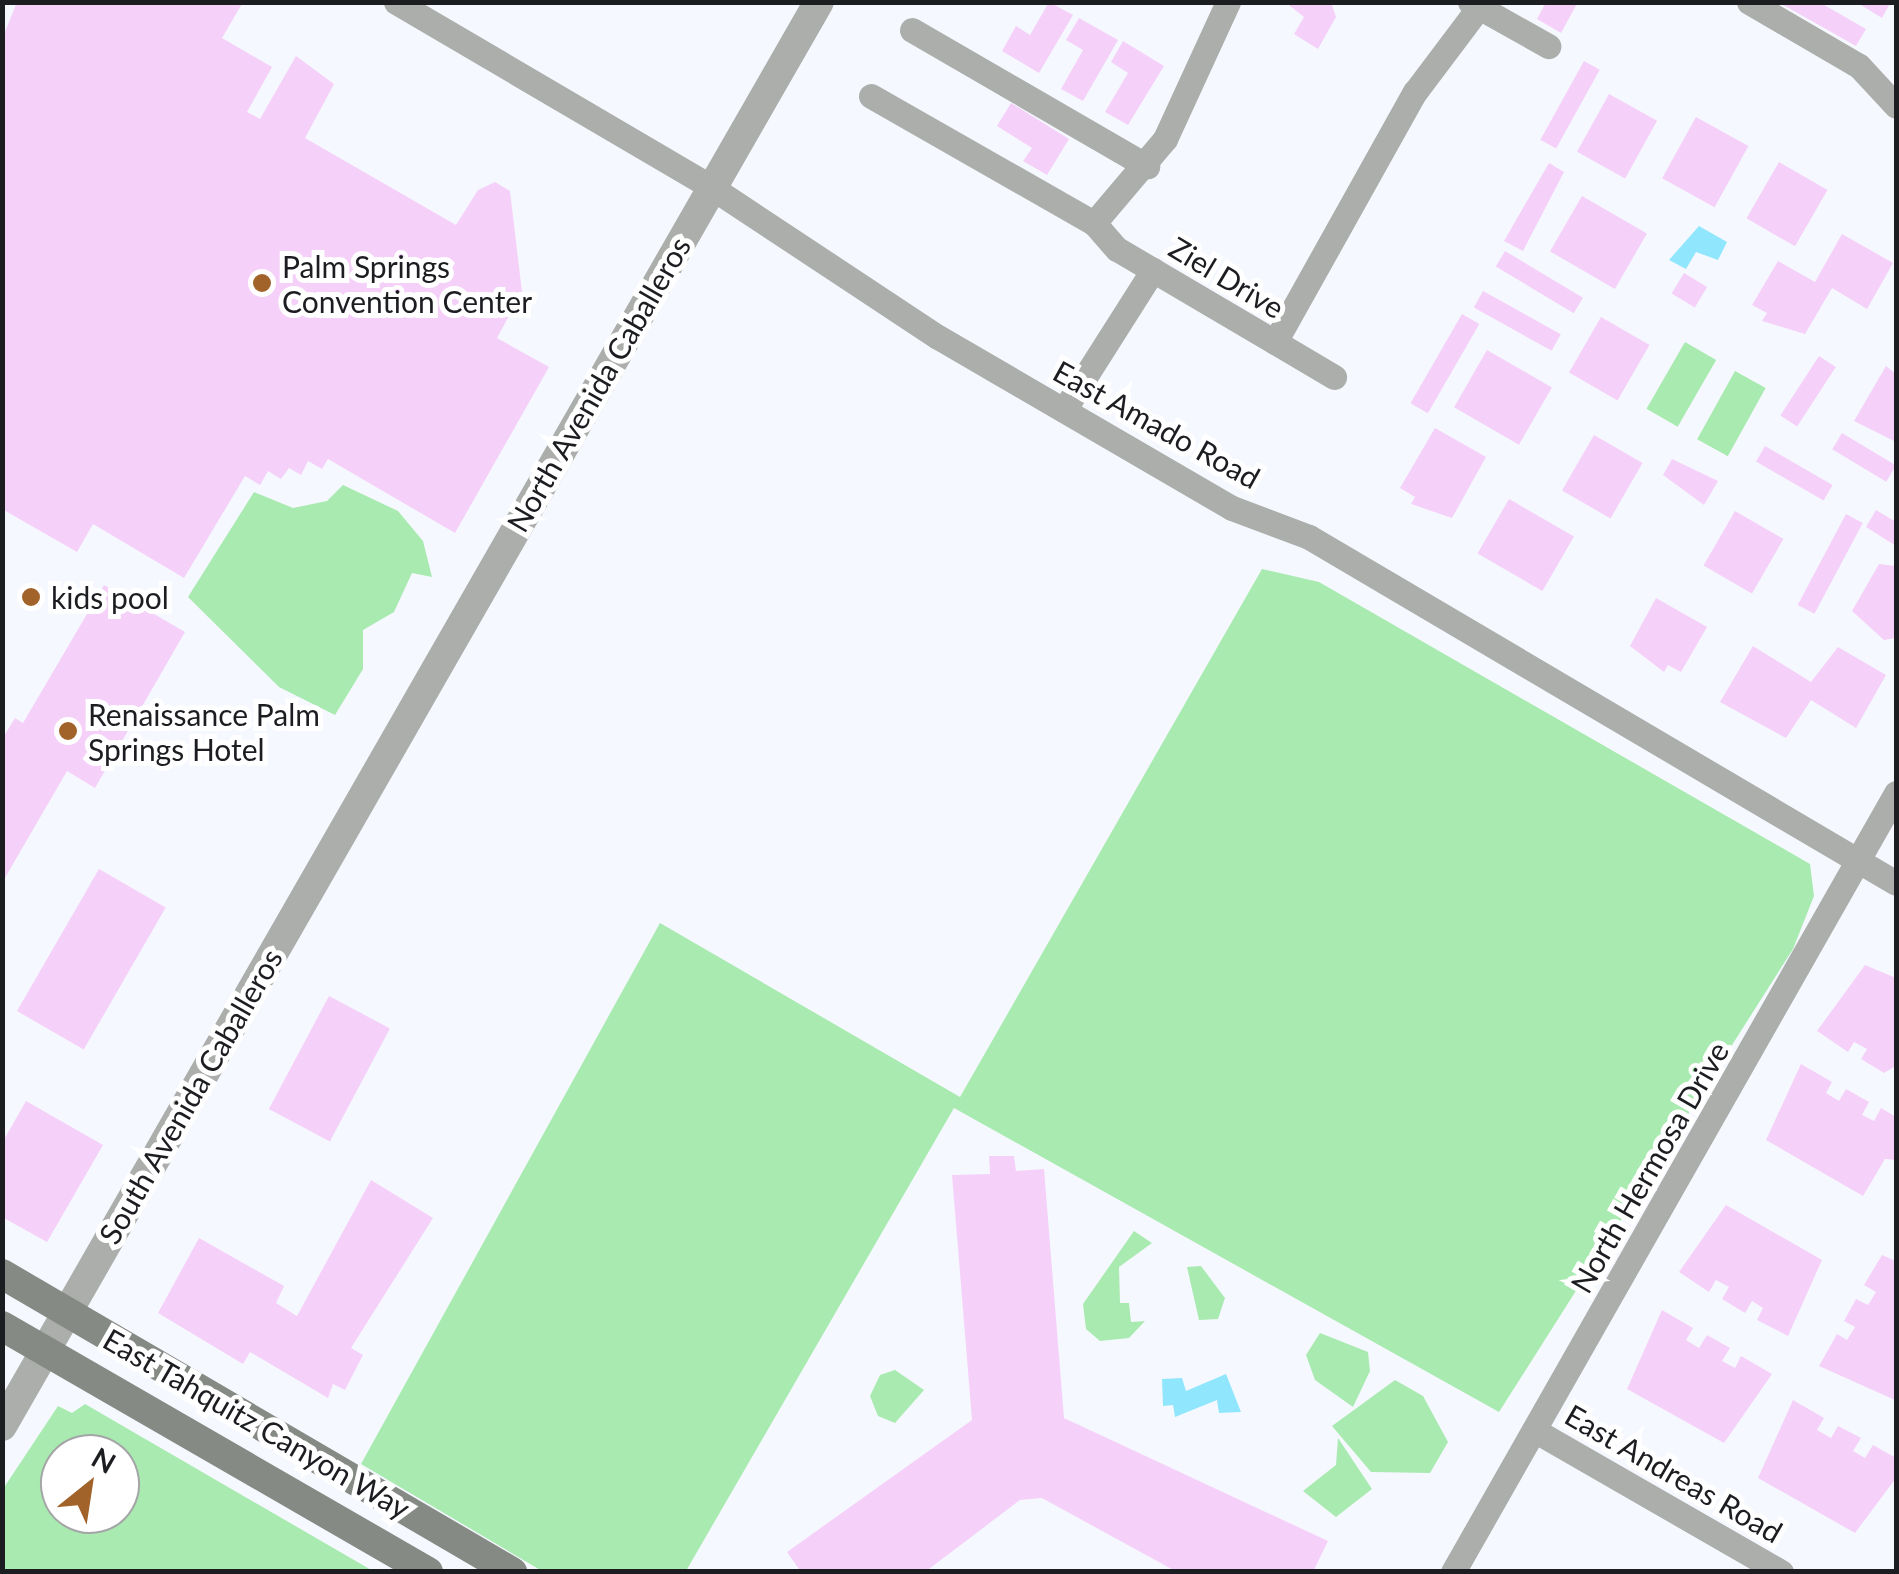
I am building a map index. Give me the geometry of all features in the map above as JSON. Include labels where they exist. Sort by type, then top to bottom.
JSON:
[{"type":"main road","name":"East Tahquitz Canyon Way","points":[[2,1274],[512,1572]]},
{"type":"main road","name":"East Tahquitz Canyon Way","points":[[2,1326],[428,1572]]},
{"type":"street","name":"East Amado Road","points":[[396,2],[712,187],[1064,410],[1232,508],[1309,537],[1896,883]]},
{"type":"street","name":"North Avenida Caballeros","points":[[378,766],[819,2]]},
{"type":"street","points":[[1094,223],[1147,166],[1228,2]]},
{"type":"street","points":[[1749,2],[1858,66],[1896,106]]},
{"type":"street","points":[[1274,342],[1414,92],[1474,5],[1548,46]]},
{"type":"street","points":[[912,30],[1147,166]]},
{"type":"street","name":"Ziel Drive","points":[[871,96],[1094,223],[1153,270],[1334,378]]},
{"type":"street","points":[[1064,410],[1153,270]]},
{"type":"street","name":"South Avenida Caballeros","points":[[2,1426],[378,766]]},
{"type":"street","name":"North Hermosa Drive","points":[[1453,1572],[1896,793]]},
{"type":"street","name":"East Andreas Road","points":[[1534,1430],[1782,1572]]},
{"type":"green space","points":[[1685,342],[1716,360],[1678,427],[1646,409]]},
{"type":"green space","points":[[1735,371],[1766,388],[1728,456],[1697,439]]},
{"type":"green space","points":[[343,485],[398,511],[423,541],[432,577],[412,573],[394,612],[363,630],[363,669],[335,715],[279,687],[188,597],[254,492],[293,508],[327,501]]},
{"type":"green space","points":[[1262,569],[1319,582],[1810,864],[1814,896],[1793,949],[1499,1412],[954,1108],[686,1571],[542,1571],[361,1464],[660,923],[960,1097]]},
{"type":"green space","points":[[1134,1231],[1152,1243],[1119,1267],[1120,1303],[1129,1303],[1131,1322],[1145,1321],[1129,1338],[1100,1341],[1086,1329],[1083,1304]]},
{"type":"green space","points":[[1201,1266],[1225,1298],[1218,1319],[1199,1320],[1187,1267]]},
{"type":"green space","points":[[1320,1333],[1368,1352],[1370,1371],[1353,1407],[1315,1380],[1306,1355]]},
{"type":"green space","points":[[895,1370],[924,1390],[895,1423],[878,1416],[870,1396],[880,1375]]},
{"type":"green space","points":[[1395,1380],[1423,1396],[1448,1442],[1430,1473],[1371,1472],[1332,1426]]},
{"type":"green space","points":[[85,1404],[137,1434],[40,1434],[40,1534],[140,1534],[140,1436],[373,1571],[3,1571],[3,1489],[58,1406],[72,1413]]},
{"type":"green space","points":[[1338,1438],[1372,1489],[1336,1517],[1303,1491],[1336,1465]]},
{"type":"water","points":[[1699,226],[1727,242],[1718,260],[1696,252],[1686,269],[1669,260]]},
{"type":"water","points":[[1226,1374],[1241,1412],[1219,1413],[1217,1400],[1175,1417],[1173,1405],[1163,1406],[1162,1379],[1182,1378],[1186,1391]]},
{"type":"building","name":"Palm Springs Convention Center","points":[[17,2],[243,2],[222,38],[272,67],[247,112],[260,119],[296,56],[334,84],[305,138],[456,225],[478,190],[495,182],[510,191],[522,292],[497,338],[549,367],[455,533],[328,459],[322,469],[308,461],[301,475],[289,468],[281,479],[268,471],[260,485],[245,476],[184,578],[93,524],[77,552],[2,509],[2,39]]},
{"type":"building","points":[[1049,2],[1073,15],[1039,73],[1002,51],[1016,26],[1030,35]]},
{"type":"building","points":[[1285,2],[1331,2],[1336,17],[1318,49],[1294,34],[1304,17]]},
{"type":"building","points":[[1546,2],[1578,2],[1561,33],[1537,19]]},
{"type":"building","points":[[1778,2],[1819,2],[1866,29],[1856,46]]},
{"type":"building","points":[[1856,2],[1891,2],[1882,18]]},
{"type":"building","points":[[1079,18],[1118,40],[1083,101],[1061,89],[1083,50],[1066,40]]},
{"type":"building","points":[[1123,41],[1164,66],[1128,125],[1105,112],[1128,73],[1111,62]]},
{"type":"building","points":[[1584,61],[1600,70],[1556,148],[1540,140]]},
{"type":"building","points":[[1609,94],[1657,121],[1625,178],[1577,152]]},
{"type":"building","points":[[1011,103],[1069,139],[1047,175],[1023,161],[1032,148],[997,126]]},
{"type":"building","points":[[1696,117],[1748,146],[1715,207],[1662,178]]},
{"type":"building","points":[[1779,162],[1827,190],[1795,246],[1746,218]]},
{"type":"building","points":[[1549,163],[1564,172],[1523,251],[1504,241]]},
{"type":"building","points":[[1582,196],[1647,234],[1615,289],[1550,251]]},
{"type":"building","points":[[1842,234],[1893,263],[1867,309],[1832,288],[1805,334],[1762,321],[1767,313],[1752,305],[1778,261],[1815,282]]},
{"type":"building","points":[[1505,251],[1583,298],[1574,313],[1496,266]]},
{"type":"building","points":[[1684,273],[1707,287],[1695,307],[1672,294]]},
{"type":"building","points":[[1483,291],[1561,334],[1552,351],[1474,308]]},
{"type":"building","points":[[1462,314],[1479,324],[1428,413],[1410,403]]},
{"type":"building","points":[[1601,317],[1649,345],[1617,400],[1569,372]]},
{"type":"building","points":[[1487,350],[1552,388],[1519,445],[1454,407]]},
{"type":"building","points":[[1819,356],[1836,367],[1797,426],[1780,416]]},
{"type":"building","points":[[1886,366],[1896,374],[1896,442],[1854,421]]},
{"type":"building","points":[[1435,428],[1486,457],[1452,518],[1411,504],[1415,497],[1400,488]]},
{"type":"building","points":[[1842,433],[1896,465],[1886,482],[1832,449]]},
{"type":"building","points":[[1594,435],[1642,463],[1610,518],[1562,490]]},
{"type":"building","points":[[1765,446],[1833,485],[1824,501],[1756,462]]},
{"type":"building","points":[[1672,459],[1718,481],[1704,505],[1663,475]]},
{"type":"building","points":[[1509,499],[1574,536],[1542,591],[1478,554]]},
{"type":"building","points":[[1876,510],[1896,522],[1896,546],[1866,527]]},
{"type":"building","points":[[1735,511],[1783,539],[1752,594],[1704,566]]},
{"type":"building","points":[[1846,514],[1863,523],[1814,614],[1798,605]]},
{"type":"building","points":[[1879,564],[1896,566],[1896,638],[1884,640],[1852,611]]},
{"type":"building","name":"Renaissance Palm Springs Hotel","points":[[104,585],[185,632],[95,788],[67,771],[2,883],[2,739],[15,718],[23,723]]},
{"type":"building","points":[[1656,598],[1707,627],[1681,672],[1668,665],[1664,672],[1630,646]]},
{"type":"building","points":[[1753,646],[1811,682],[1838,647],[1886,675],[1856,728],[1811,700],[1786,738],[1720,702]]},
{"type":"building","points":[[99,869],[166,908],[84,1050],[17,1011]]},
{"type":"building","points":[[1865,965],[1896,978],[1896,1066],[1884,1073],[1861,1059],[1867,1049],[1854,1042],[1848,1052],[1817,1031]]},
{"type":"building","points":[[329,996],[390,1028],[330,1141],[269,1109]]},
{"type":"building","points":[[1801,1064],[1832,1082],[1826,1093],[1839,1101],[1846,1089],[1869,1102],[1862,1115],[1874,1121],[1881,1108],[1896,1117],[1896,1160],[1885,1159],[1863,1196],[1766,1140]]},
{"type":"building","points":[[26,1101],[103,1145],[47,1242],[2,1217],[2,1143]]},
{"type":"building","points":[[989,1156],[1014,1156],[1016,1171],[1044,1169],[1064,1418],[1328,1541],[1313,1572],[1177,1572],[1042,1498],[1020,1500],[925,1572],[801,1572],[787,1552],[972,1420],[952,1175],[990,1174]]},
{"type":"building","points":[[371,1180],[433,1218],[351,1348],[363,1355],[345,1390],[333,1384],[328,1398],[250,1352],[243,1364],[158,1313],[199,1238],[284,1286],[276,1303],[297,1316]]},
{"type":"building","points":[[1726,1205],[1822,1260],[1788,1336],[1757,1320],[1763,1308],[1752,1301],[1745,1313],[1722,1299],[1729,1287],[1716,1280],[1709,1292],[1679,1272]]},
{"type":"building","points":[[1882,1255],[1896,1261],[1895,1400],[1819,1366],[1837,1334],[1847,1340],[1855,1327],[1844,1321],[1856,1299],[1868,1305],[1876,1292],[1864,1285]]},
{"type":"building","points":[[1662,1310],[1693,1328],[1686,1340],[1699,1348],[1707,1335],[1730,1348],[1722,1361],[1735,1368],[1741,1356],[1772,1374],[1724,1443],[1627,1389]]},
{"type":"building","points":[[1793,1400],[1824,1418],[1817,1430],[1831,1438],[1838,1426],[1861,1438],[1853,1451],[1865,1458],[1873,1445],[1896,1458],[1896,1478],[1855,1533],[1758,1478]]},
{"type":"place","name":"Palm Springs Convention Center","points":[[262,283]]},
{"type":"place","name":"kids pool","points":[[31,597]]},
{"type":"place","name":"Renaissance Palm Springs Hotel","points":[[68,731]]}]
